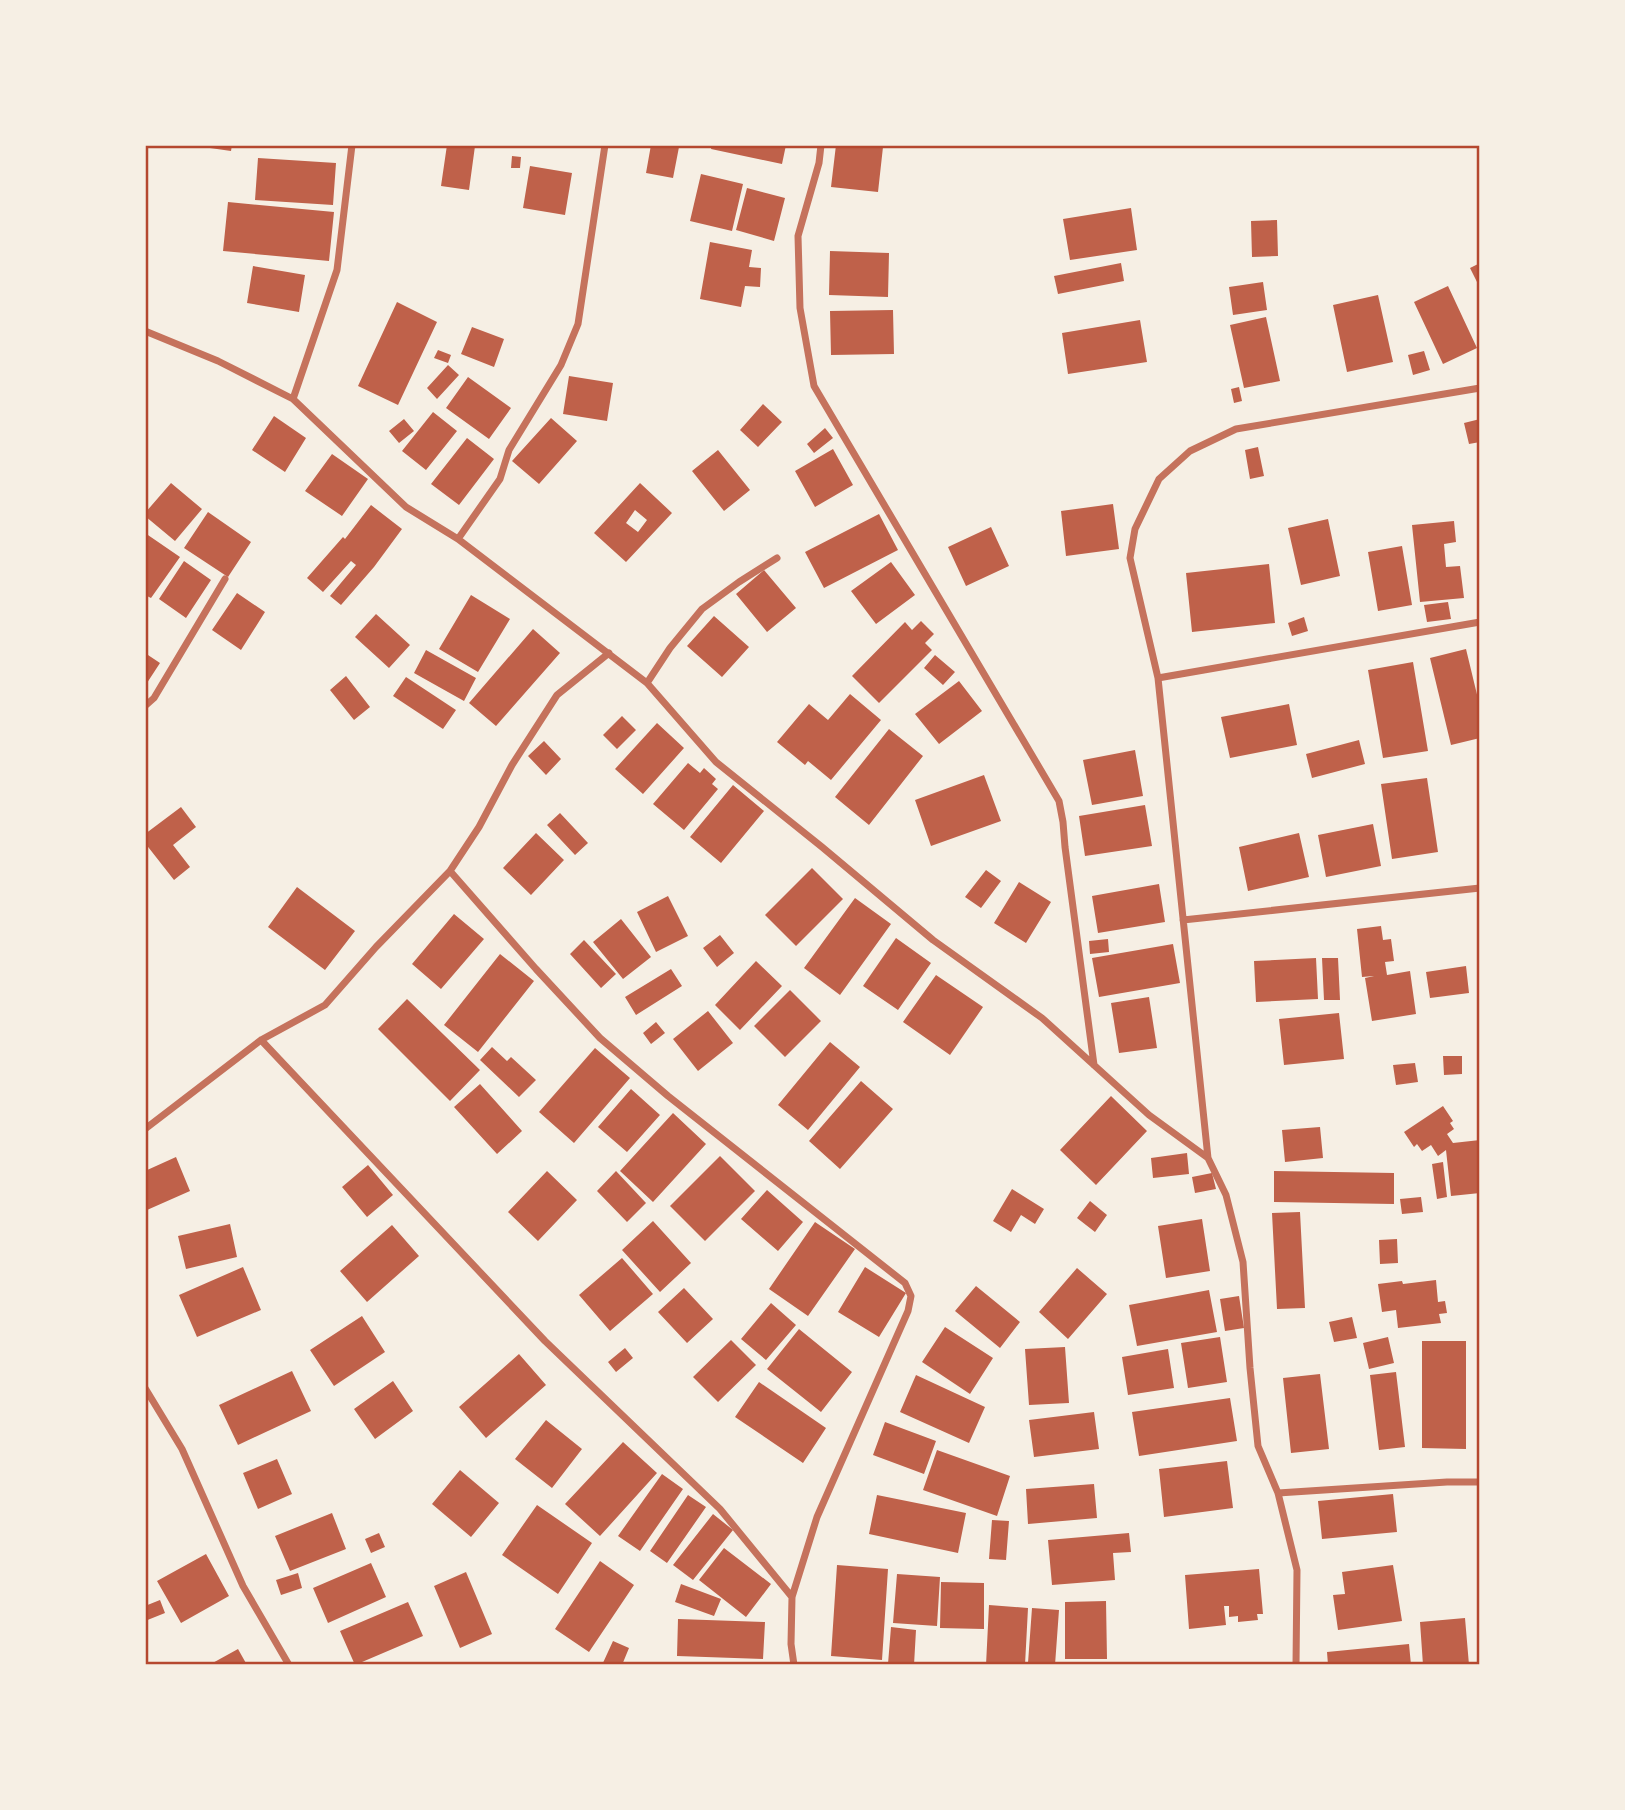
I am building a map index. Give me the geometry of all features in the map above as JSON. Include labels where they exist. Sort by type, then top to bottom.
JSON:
[{"type":"street","points":[[293,399],[337,270],[352,145]]},
{"type":"street","points":[[458,539],[500,479],[509,450],[561,365],[578,324],[605,145]]},
{"type":"street","points":[[821,145],[819,163],[798,236],[800,308],[814,386],[1059,801],[1094,1065]]},
{"type":"street","points":[[145,331],[218,361],[293,399],[406,507],[458,539],[648,683],[716,762],[933,940],[1042,1018],[1149,1115],[1208,1158]]},
{"type":"street","points":[[1296,1665],[1297,1570],[1278,1493],[1258,1446],[1242,1262],[1226,1195],[1208,1158],[1158,678],[1130,558],[1135,529],[1159,479],[1190,451],[1236,429],[1480,388]]},
{"type":"street","points":[[648,683],[670,648],[702,609],[777,558]]},
{"type":"street","points":[[145,706],[153,698],[225,579]]},
{"type":"street","points":[[1158,678],[1480,622]]},
{"type":"street","points":[[145,1129],[261,1040],[325,1005],[376,947],[450,871],[479,827],[512,765],[558,695],[609,653]]},
{"type":"street","points":[[450,871],[600,1038],[668,1096],[905,1283],[911,1296],[908,1311],[817,1517],[792,1597],[791,1644],[794,1665]]},
{"type":"street","points":[[1183,920],[1480,888]]},
{"type":"street","points":[[261,1040],[545,1341],[720,1509],[792,1597]]},
{"type":"street","points":[[145,1388],[182,1449],[243,1586],[289,1665]]},
{"type":"street","points":[[1278,1493],[1480,1482]]},
{"type":"building","points":[[232,145],[231,151],[203,147]]},
{"type":"building","points":[[447,145],[475,146],[469,190],[441,186]]},
{"type":"building","points":[[651,145],[679,147],[673,178],[646,173]]},
{"type":"building","points":[[712,145],[786,145],[782,164],[711,149]]},
{"type":"building","points":[[836,145],[883,147],[878,192],[831,187]]},
{"type":"building","points":[[512,156],[521,157],[520,168],[511,168]]},
{"type":"building","points":[[258,158],[336,163],[333,205],[255,200]]},
{"type":"building","points":[[530,166],[572,173],[565,215],[523,208]]},
{"type":"building","points":[[701,174],[743,184],[732,231],[690,221]]},
{"type":"building","points":[[747,188],[785,198],[774,241],[736,230]]},
{"type":"building","points":[[228,202],[334,212],[329,261],[223,251]]},
{"type":"building","points":[[1131,208],[1137,250],[1070,260],[1063,219]]},
{"type":"building","points":[[1277,220],[1278,256],[1252,257],[1251,221]]},
{"type":"building","points":[[710,242],[752,250],[749,267],[761,268],[760,287],[745,286],[741,307],[700,299]]},
{"type":"building","points":[[830,251],[889,253],[888,297],[829,295]]},
{"type":"building","points":[[1121,263],[1124,281],[1058,294],[1054,276]]},
{"type":"building","points":[[1480,263],[1480,288],[1470,268]]},
{"type":"building","points":[[253,266],[305,275],[299,312],[247,303]]},
{"type":"building","points":[[1263,282],[1267,310],[1233,315],[1229,287]]},
{"type":"building","points":[[1448,286],[1477,348],[1443,364],[1414,302]]},
{"type":"building","points":[[1378,295],[1393,362],[1347,372],[1333,305]]},
{"type":"building","points":[[397,302],[437,322],[398,405],[358,386]]},
{"type":"building","points":[[893,310],[894,354],[831,355],[830,311]]},
{"type":"building","points":[[1266,317],[1280,381],[1244,388],[1230,325]]},
{"type":"building","points":[[1140,320],[1147,362],[1068,374],[1062,333]]},
{"type":"building","points":[[472,327],[504,339],[494,367],[461,354]]},
{"type":"building","points":[[438,350],[451,355],[448,363],[434,358]]},
{"type":"building","points":[[1424,351],[1430,370],[1413,375],[1408,355]]},
{"type":"building","points":[[448,365],[459,375],[437,399],[427,388]]},
{"type":"building","points":[[569,376],[613,383],[607,421],[563,414]]},
{"type":"building","points":[[468,377],[511,408],[489,439],[446,408]]},
{"type":"building","points":[[1239,387],[1242,401],[1234,403],[1231,389]]},
{"type":"building","points":[[763,404],[782,422],[758,447],[740,430]]},
{"type":"building","points":[[433,412],[457,431],[426,470],[402,451]]},
{"type":"building","points":[[274,416],[306,438],[285,472],[252,450]]},
{"type":"building","points":[[551,418],[577,441],[539,484],[512,461]]},
{"type":"building","points":[[404,419],[414,431],[399,443],[389,431]]},
{"type":"building","points":[[1480,419],[1480,442],[1469,444],[1464,423]]},
{"type":"building","points":[[825,428],[833,438],[814,453],[807,444]]},
{"type":"building","points":[[467,438],[494,459],[459,505],[431,484]]},
{"type":"building","points":[[1258,447],[1264,476],[1250,479],[1245,450]]},
{"type":"building","points":[[833,449],[853,485],[815,507],[795,471]]},
{"type":"building","points":[[718,450],[750,490],[724,511],[692,471]]},
{"type":"building","points":[[332,454],[368,479],[342,516],[305,491]]},
{"type":"building","points":[[171,483],[202,509],[175,541],[145,516]]},
{"type":"building","points":[[640,483],[672,513],[626,562],[594,533]],"holes":[[[635,510],[647,520],[638,532],[626,523]]]},
{"type":"building","points":[[1113,504],[1119,549],[1066,556],[1061,511]]},
{"type":"building","points":[[371,505],[402,529],[341,605],[330,596],[356,565],[351,561],[323,592],[307,578],[343,537],[345,539]]},
{"type":"building","points":[[208,512],[251,542],[228,577],[184,548]]},
{"type":"building","points":[[879,514],[898,550],[824,588],[805,552]]},
{"type":"building","points":[[1328,519],[1340,576],[1301,585],[1288,528]]},
{"type":"building","points":[[1454,521],[1456,542],[1444,544],[1446,567],[1460,566],[1464,598],[1420,602],[1412,525]]},
{"type":"building","points":[[991,527],[1009,566],[966,586],[948,547]]},
{"type":"building","points":[[145,533],[180,557],[151,598],[145,595]]},
{"type":"building","points":[[1402,546],[1412,605],[1378,611],[1368,552]]},
{"type":"building","points":[[184,561],[211,580],[186,618],[159,599]]},
{"type":"building","points":[[891,562],[915,595],[876,624],[851,591]]},
{"type":"building","points":[[1269,564],[1275,623],[1192,632],[1186,573]]},
{"type":"building","points":[[764,570],[796,608],[767,632],[736,594]]},
{"type":"building","points":[[237,593],[265,612],[241,650],[212,630]]},
{"type":"building","points":[[471,595],[510,619],[478,672],[439,649]]},
{"type":"building","points":[[1448,602],[1451,619],[1427,622],[1424,605]]},
{"type":"building","points":[[376,614],[410,645],[389,668],[355,637]]},
{"type":"building","points":[[714,616],[749,647],[722,677],[687,646]]},
{"type":"building","points":[[1304,617],[1308,631],[1292,636],[1288,623]]},
{"type":"building","points":[[921,621],[934,634],[925,643],[932,650],[879,703],[852,676],[905,622],[912,630]]},
{"type":"building","points":[[533,629],[560,653],[496,726],[469,703]]},
{"type":"building","points":[[1466,649],[1480,707],[1480,738],[1451,745],[1430,658]]},
{"type":"building","points":[[426,650],[476,678],[464,701],[414,673]]},
{"type":"building","points":[[145,653],[160,663],[145,686]]},
{"type":"building","points":[[935,655],[955,672],[943,685],[924,668]]},
{"type":"building","points":[[1413,662],[1428,751],[1383,758],[1368,670]]},
{"type":"building","points":[[346,676],[370,707],[354,720],[330,690]]},
{"type":"building","points":[[406,677],[456,710],[443,729],[393,696]]},
{"type":"building","points":[[959,681],[982,711],[939,744],[915,714]]},
{"type":"building","points":[[850,694],[881,720],[831,780],[808,761],[805,765],[777,742],[809,704],[828,720]]},
{"type":"building","points":[[1289,704],[1297,745],[1230,758],[1221,717]]},
{"type":"building","points":[[622,716],[636,730],[617,749],[603,735]]},
{"type":"building","points":[[657,723],[684,748],[643,794],[615,769]]},
{"type":"building","points":[[889,729],[923,756],[869,825],[835,797]]},
{"type":"building","points":[[1359,740],[1365,764],[1312,778],[1306,754]]},
{"type":"building","points":[[544,741],[561,759],[546,775],[528,756]]},
{"type":"building","points":[[1135,750],[1143,796],[1092,805],[1083,760]]},
{"type":"building","points":[[688,763],[700,773],[704,768],[716,779],[712,784],[718,789],[684,830],[653,804]]},
{"type":"building","points":[[984,775],[1001,821],[931,846],[915,800]]},
{"type":"building","points":[[1427,778],[1438,852],[1392,859],[1381,784]]},
{"type":"building","points":[[733,785],[764,811],[721,863],[690,837]]},
{"type":"building","points":[[1145,805],[1152,846],[1085,856],[1079,816]]},
{"type":"building","points":[[181,807],[196,827],[173,845],[190,867],[174,880],[145,843],[145,834]]},
{"type":"building","points":[[560,813],[588,843],[575,855],[547,825]]},
{"type":"building","points":[[1373,824],[1381,866],[1326,877],[1318,835]]},
{"type":"building","points":[[536,833],[564,860],[531,895],[503,868]]},
{"type":"building","points":[[1299,833],[1309,877],[1248,891],[1239,847]]},
{"type":"building","points":[[812,868],[843,899],[796,946],[765,915]]},
{"type":"building","points":[[986,870],[1001,881],[981,908],[965,897]]},
{"type":"building","points":[[1019,882],[1051,902],[1026,943],[994,923]]},
{"type":"building","points":[[1159,884],[1165,922],[1098,933],[1092,896]]},
{"type":"building","points":[[297,887],[355,931],[325,970],[268,927]]},
{"type":"building","points":[[668,896],[688,936],[656,952],[637,912]]},
{"type":"building","points":[[855,898],[891,924],[840,995],[804,968]]},
{"type":"building","points":[[454,914],[484,939],[441,989],[412,964]]},
{"type":"building","points":[[621,919],[651,957],[623,979],[593,942]]},
{"type":"building","points":[[1381,926],[1383,940],[1391,939],[1394,961],[1385,962],[1387,975],[1410,971],[1416,1014],[1372,1021],[1365,978],[1374,976],[1362,977],[1357,929]]},
{"type":"building","points":[[720,935],[734,953],[717,967],[703,948]]},
{"type":"building","points":[[896,938],[931,963],[898,1010],[863,986]]},
{"type":"building","points":[[1108,939],[1109,952],[1090,954],[1089,941]]},
{"type":"building","points":[[584,940],[616,974],[601,988],[570,954]]},
{"type":"building","points":[[1173,944],[1180,983],[1099,997],[1092,958]]},
{"type":"building","points":[[500,954],[534,981],[478,1052],[444,1025]]},
{"type":"building","points":[[1316,958],[1318,999],[1256,1002],[1254,961]]},
{"type":"building","points":[[1322,958],[1338,958],[1340,1000],[1324,1000]]},
{"type":"building","points":[[756,961],[782,986],[740,1030],[715,1005]]},
{"type":"building","points":[[1466,966],[1469,993],[1430,998],[1426,972]]},
{"type":"building","points":[[671,969],[682,986],[636,1015],[625,997]]},
{"type":"building","points":[[936,975],[983,1007],[950,1055],[903,1022]]},
{"type":"building","points":[[790,990],[821,1021],[785,1057],[754,1026]]},
{"type":"building","points":[[1149,997],[1157,1048],[1119,1053],[1111,1003]]},
{"type":"building","points":[[407,999],[480,1070],[450,1101],[378,1029]]},
{"type":"building","points":[[708,1011],[733,1043],[698,1071],[673,1039]]},
{"type":"building","points":[[1339,1013],[1344,1059],[1284,1065],[1279,1019]]},
{"type":"building","points":[[656,1022],[665,1033],[651,1044],[643,1033]]},
{"type":"building","points":[[830,1042],[860,1067],[808,1130],[778,1105]]},
{"type":"building","points":[[492,1047],[507,1061],[511,1057],[536,1080],[519,1097],[480,1060]]},
{"type":"building","points":[[595,1048],[630,1078],[574,1143],[539,1112]]},
{"type":"building","points":[[1443,1056],[1462,1056],[1462,1074],[1444,1075]]},
{"type":"building","points":[[1415,1063],[1418,1082],[1396,1085],[1393,1065]]},
{"type":"building","points":[[861,1081],[893,1109],[840,1169],[809,1141]]},
{"type":"building","points":[[480,1084],[522,1131],[497,1154],[454,1107]]},
{"type":"building","points":[[631,1089],[660,1115],[627,1152],[598,1127]]},
{"type":"building","points":[[1111,1096],[1147,1131],[1096,1185],[1060,1150]]},
{"type":"building","points":[[1443,1106],[1453,1121],[1450,1123],[1454,1129],[1447,1134],[1453,1143],[1480,1140],[1480,1193],[1451,1196],[1446,1150],[1438,1156],[1431,1145],[1422,1151],[1417,1144],[1414,1147],[1404,1132]]},
{"type":"building","points":[[673,1113],[706,1144],[653,1202],[620,1171]]},
{"type":"building","points":[[1320,1127],[1323,1158],[1285,1162],[1282,1130]]},
{"type":"building","points":[[1187,1153],[1189,1174],[1153,1178],[1151,1158]]},
{"type":"building","points":[[720,1156],[755,1191],[705,1241],[670,1206]]},
{"type":"building","points":[[176,1157],[190,1191],[147,1210],[145,1171]]},
{"type":"building","points":[[1443,1162],[1447,1197],[1437,1199],[1432,1164]]},
{"type":"building","points":[[368,1165],[393,1195],[367,1217],[342,1187]]},
{"type":"building","points":[[547,1171],[577,1200],[538,1241],[508,1212]]},
{"type":"building","points":[[616,1171],[646,1203],[627,1222],[597,1191]]},
{"type":"building","points":[[1274,1171],[1394,1173],[1394,1204],[1274,1202]]},
{"type":"building","points":[[1212,1173],[1216,1189],[1195,1193],[1192,1177]]},
{"type":"building","points":[[1012,1189],[1044,1209],[1035,1224],[1021,1215],[1011,1232],[993,1221]]},
{"type":"building","points":[[767,1190],[803,1222],[778,1251],[741,1219]]},
{"type":"building","points":[[1421,1197],[1423,1212],[1402,1214],[1400,1199]]},
{"type":"building","points":[[1090,1201],[1107,1215],[1095,1232],[1077,1218]]},
{"type":"building","points":[[1300,1212],[1305,1308],[1277,1309],[1272,1213]]},
{"type":"building","points":[[1202,1219],[1210,1271],[1166,1278],[1158,1226]]},
{"type":"building","points":[[653,1221],[691,1263],[660,1292],[622,1250]]},
{"type":"building","points":[[815,1222],[855,1249],[808,1316],[769,1289]]},
{"type":"building","points":[[230,1224],[237,1257],[186,1269],[178,1236]]},
{"type":"building","points":[[392,1225],[419,1256],[367,1302],[340,1271]]},
{"type":"building","points":[[1397,1239],[1398,1263],[1380,1264],[1379,1240]]},
{"type":"building","points":[[622,1258],[653,1294],[610,1331],[579,1295]]},
{"type":"building","points":[[243,1267],[261,1310],[197,1337],[179,1295]]},
{"type":"building","points":[[865,1267],[906,1293],[879,1337],[838,1312]]},
{"type":"building","points":[[1077,1268],[1107,1294],[1068,1339],[1039,1312]]},
{"type":"building","points":[[1436,1280],[1438,1302],[1445,1301],[1447,1313],[1439,1314],[1441,1323],[1398,1328],[1396,1310],[1382,1312],[1378,1284]]},
{"type":"building","points":[[976,1286],[1020,1322],[1000,1348],[955,1311]]},
{"type":"building","points":[[684,1288],[713,1319],[687,1343],[658,1312]]},
{"type":"building","points":[[1209,1290],[1217,1332],[1137,1346],[1129,1305]]},
{"type":"building","points":[[1239,1296],[1244,1328],[1225,1331],[1220,1299]]},
{"type":"building","points":[[771,1303],[796,1325],[766,1360],[741,1339]]},
{"type":"building","points":[[362,1316],[385,1352],[334,1386],[310,1350]]},
{"type":"building","points":[[1352,1317],[1357,1338],[1334,1342],[1329,1322]]},
{"type":"building","points":[[945,1327],[993,1358],[970,1394],[922,1362]]},
{"type":"building","points":[[799,1329],[852,1372],[821,1412],[767,1369]]},
{"type":"building","points":[[1220,1337],[1227,1382],[1188,1388],[1181,1343]]},
{"type":"building","points":[[1388,1337],[1394,1363],[1369,1369],[1363,1343]]},
{"type":"building","points":[[731,1340],[756,1365],[718,1402],[693,1377]]},
{"type":"building","points":[[1422,1341],[1466,1341],[1466,1449],[1422,1448]]},
{"type":"building","points":[[1065,1347],[1069,1403],[1029,1405],[1025,1349]]},
{"type":"building","points":[[625,1348],[633,1358],[616,1372],[608,1362]]},
{"type":"building","points":[[1168,1349],[1174,1388],[1128,1395],[1122,1357]]},
{"type":"building","points":[[519,1354],[546,1385],[486,1438],[459,1407]]},
{"type":"building","points":[[292,1371],[311,1411],[238,1445],[219,1405]]},
{"type":"building","points":[[1396,1372],[1405,1447],[1379,1450],[1370,1375]]},
{"type":"building","points":[[1320,1374],[1329,1449],[1291,1453],[1283,1378]]},
{"type":"building","points":[[916,1375],[985,1407],[969,1443],[900,1412]]},
{"type":"building","points":[[393,1381],[413,1411],[375,1439],[354,1409]]},
{"type":"building","points":[[759,1382],[826,1428],[803,1463],[735,1417]]},
{"type":"building","points":[[1230,1398],[1237,1441],[1139,1456],[1132,1412]]},
{"type":"building","points":[[1094,1412],[1099,1449],[1034,1457],[1029,1420]]},
{"type":"building","points":[[546,1420],[582,1449],[552,1488],[515,1459]]},
{"type":"building","points":[[885,1422],[936,1441],[924,1474],[873,1455]]},
{"type":"building","points":[[623,1442],[657,1473],[600,1536],[565,1504]]},
{"type":"building","points":[[937,1450],[1010,1476],[997,1516],[923,1490]]},
{"type":"building","points":[[277,1459],[292,1494],[258,1509],[243,1473]]},
{"type":"building","points":[[1227,1461],[1233,1508],[1164,1517],[1159,1469]]},
{"type":"building","points":[[460,1470],[499,1503],[471,1537],[432,1504]]},
{"type":"building","points":[[662,1474],[683,1489],[640,1551],[618,1536]]},
{"type":"building","points":[[1094,1484],[1097,1518],[1028,1524],[1026,1489]]},
{"type":"building","points":[[1393,1494],[1397,1532],[1322,1539],[1318,1501]]},
{"type":"building","points":[[688,1495],[706,1507],[667,1563],[650,1551]]},
{"type":"building","points":[[877,1495],[966,1513],[958,1553],[869,1534]]},
{"type":"building","points":[[537,1505],[592,1543],[558,1594],[502,1555]]},
{"type":"building","points":[[332,1513],[346,1549],[290,1571],[275,1536]]},
{"type":"building","points":[[713,1514],[733,1530],[693,1580],[673,1565]]},
{"type":"building","points":[[992,1520],[1009,1521],[1006,1560],[989,1559]]},
{"type":"building","points":[[379,1533],[385,1547],[371,1553],[365,1539]]},
{"type":"building","points":[[1129,1533],[1131,1552],[1113,1553],[1115,1580],[1052,1585],[1048,1540]]},
{"type":"building","points":[[724,1548],[771,1584],[746,1617],[699,1580]]},
{"type":"building","points":[[206,1554],[229,1596],[181,1623],[157,1581]]},
{"type":"building","points":[[600,1561],[634,1585],[589,1652],[555,1629]]},
{"type":"building","points":[[371,1563],[386,1597],[328,1623],[313,1588]]},
{"type":"building","points":[[837,1565],[888,1569],[882,1660],[831,1656]]},
{"type":"building","points":[[1393,1565],[1402,1621],[1338,1630],[1333,1595],[1345,1594],[1342,1572]]},
{"type":"building","points":[[1259,1569],[1263,1614],[1257,1614],[1258,1620],[1238,1622],[1238,1616],[1229,1617],[1229,1606],[1224,1606],[1226,1625],[1189,1629],[1185,1575]]},
{"type":"building","points":[[466,1572],[492,1634],[460,1648],[434,1586]]},
{"type":"building","points":[[298,1573],[302,1588],[281,1595],[276,1580]]},
{"type":"building","points":[[897,1574],[940,1577],[937,1626],[893,1623]]},
{"type":"building","points":[[941,1582],[984,1583],[984,1629],[940,1628]]},
{"type":"building","points":[[681,1584],[721,1599],[714,1616],[675,1602]]},
{"type":"building","points":[[160,1600],[165,1613],[145,1621],[145,1606]]},
{"type":"building","points":[[1106,1601],[1107,1659],[1065,1659],[1065,1602]]},
{"type":"building","points":[[408,1602],[423,1636],[355,1665],[340,1631]]},
{"type":"building","points":[[989,1605],[1028,1608],[1025,1665],[986,1665]]},
{"type":"building","points":[[1032,1608],[1059,1610],[1055,1665],[1028,1663]]},
{"type":"building","points":[[1465,1618],[1469,1665],[1423,1665],[1420,1622]]},
{"type":"building","points":[[678,1619],[765,1622],[763,1659],[677,1656]]},
{"type":"building","points":[[891,1627],[916,1630],[914,1665],[888,1664]]},
{"type":"building","points":[[613,1641],[629,1648],[622,1665],[602,1665]]},
{"type":"building","points":[[1409,1644],[1411,1665],[1328,1665],[1327,1652]]},
{"type":"building","points":[[238,1649],[247,1665],[209,1665]]}]
